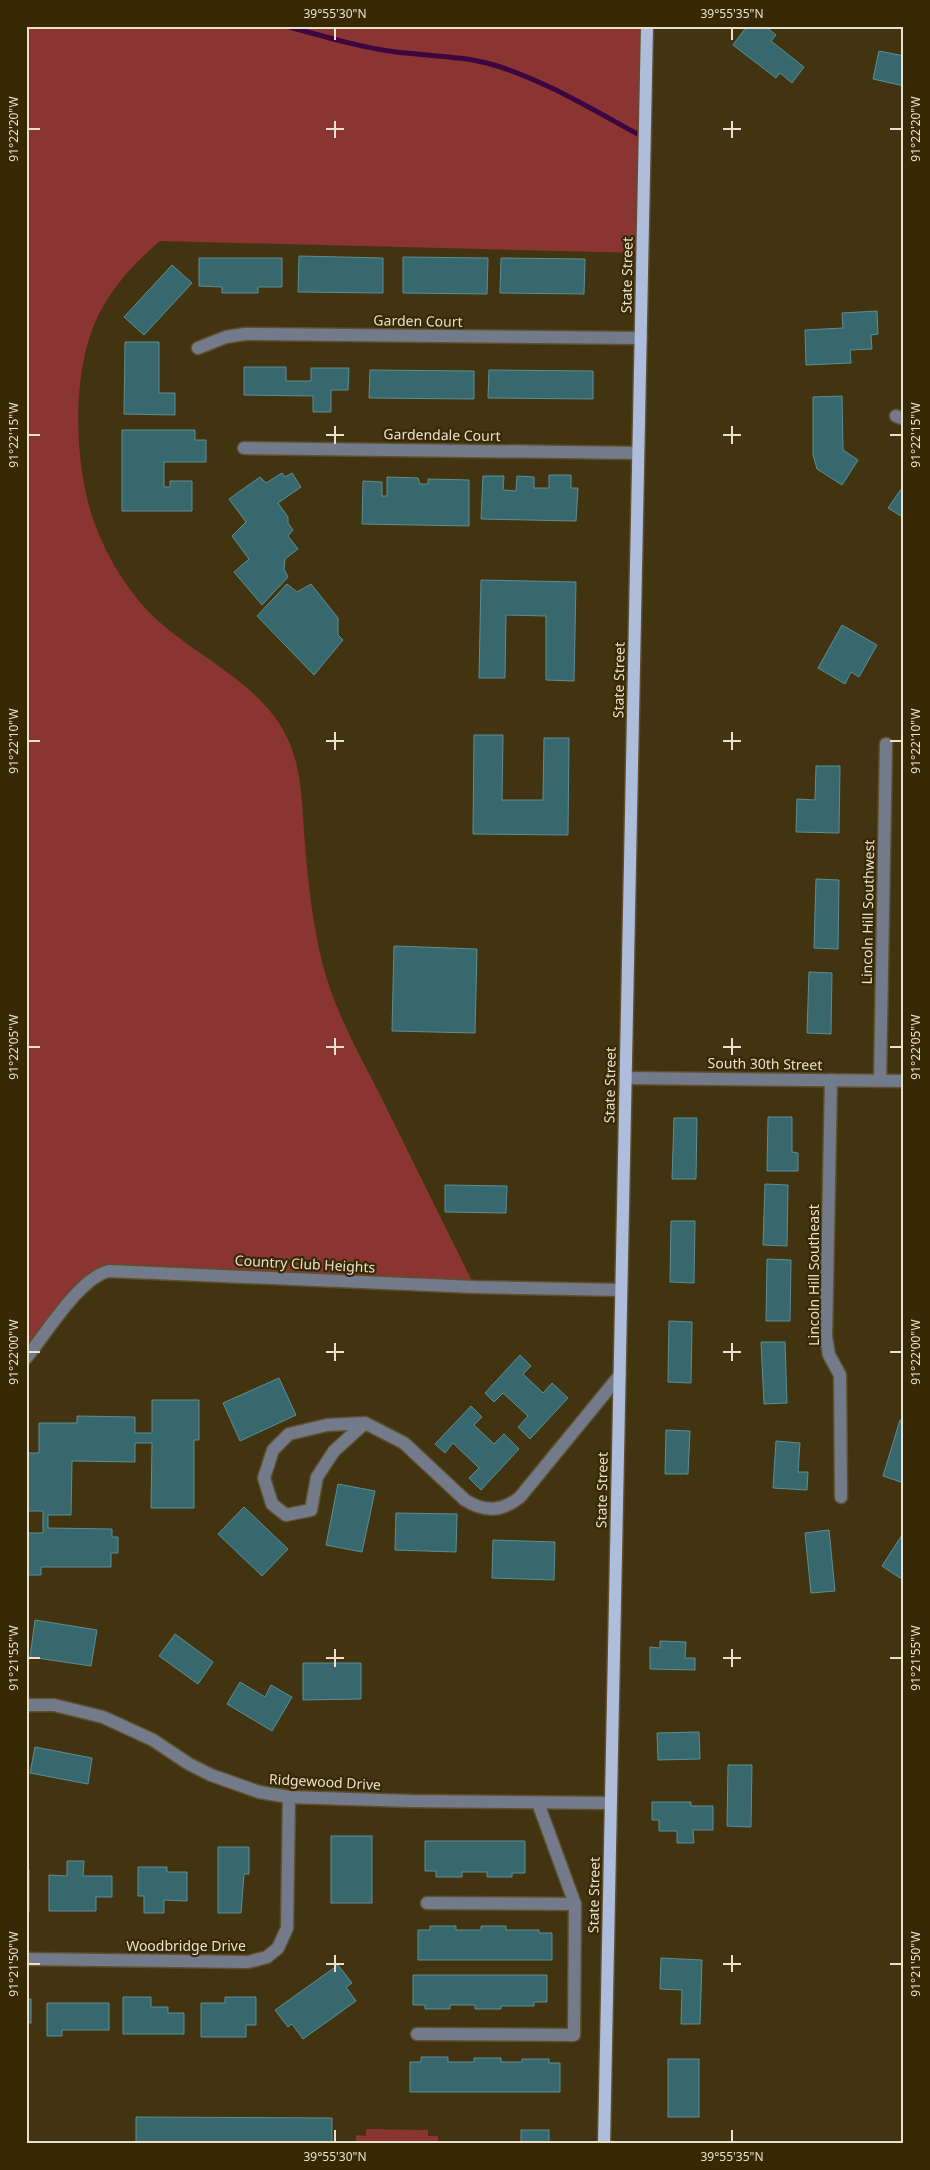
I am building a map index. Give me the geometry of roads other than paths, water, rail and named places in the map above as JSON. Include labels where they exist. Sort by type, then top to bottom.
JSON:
[{"type":"main road","name":"State Street","points":[[604,2144],[647,26]]},
{"type":"street","name":"Garden Court","points":[[198,348],[226,337],[245,334],[641,338]]},
{"type":"street","name":"Gardendale Court","points":[[244,448],[638,452]]},
{"type":"street","name":"Lincoln Hill Southwest","points":[[880,1081],[886,744]]},
{"type":"street","name":"South 30th Street","points":[[626,1078],[904,1081]]},
{"type":"street","name":"Lincoln Hill Southeast","points":[[831,1080],[826,1337],[829,1355],[840,1375],[841,1498]]},
{"type":"street","name":"Country Club Heights","points":[[26,1358],[79,1290],[93,1277],[109,1271],[475,1287],[621,1290]]},
{"type":"street","points":[[365,1423],[334,1451],[317,1477],[311,1510],[286,1515],[272,1504],[264,1478],[273,1450],[289,1434],[327,1425],[365,1423],[404,1443],[472,1505],[489,1510],[503,1508],[520,1496],[620,1375]]},
{"type":"street","name":"Ridgewood Drive","points":[[26,1705],[63,1707],[103,1717],[153,1740],[211,1776],[259,1792],[288,1797],[538,1803],[611,1802]]},
{"type":"street","name":"Woodbridge Drive","points":[[26,1959],[248,1962],[267,1957],[278,1948],[286,1928],[288,1797]]},
{"type":"street","points":[[418,2034],[574,2035],[575,1904],[538,1803]]},
{"type":"street","points":[[427,1903],[575,1904]]},
{"type":"waterway","points":[[286,26],[382,50],[458,58],[494,65],[552,88],[645,138]]}]
